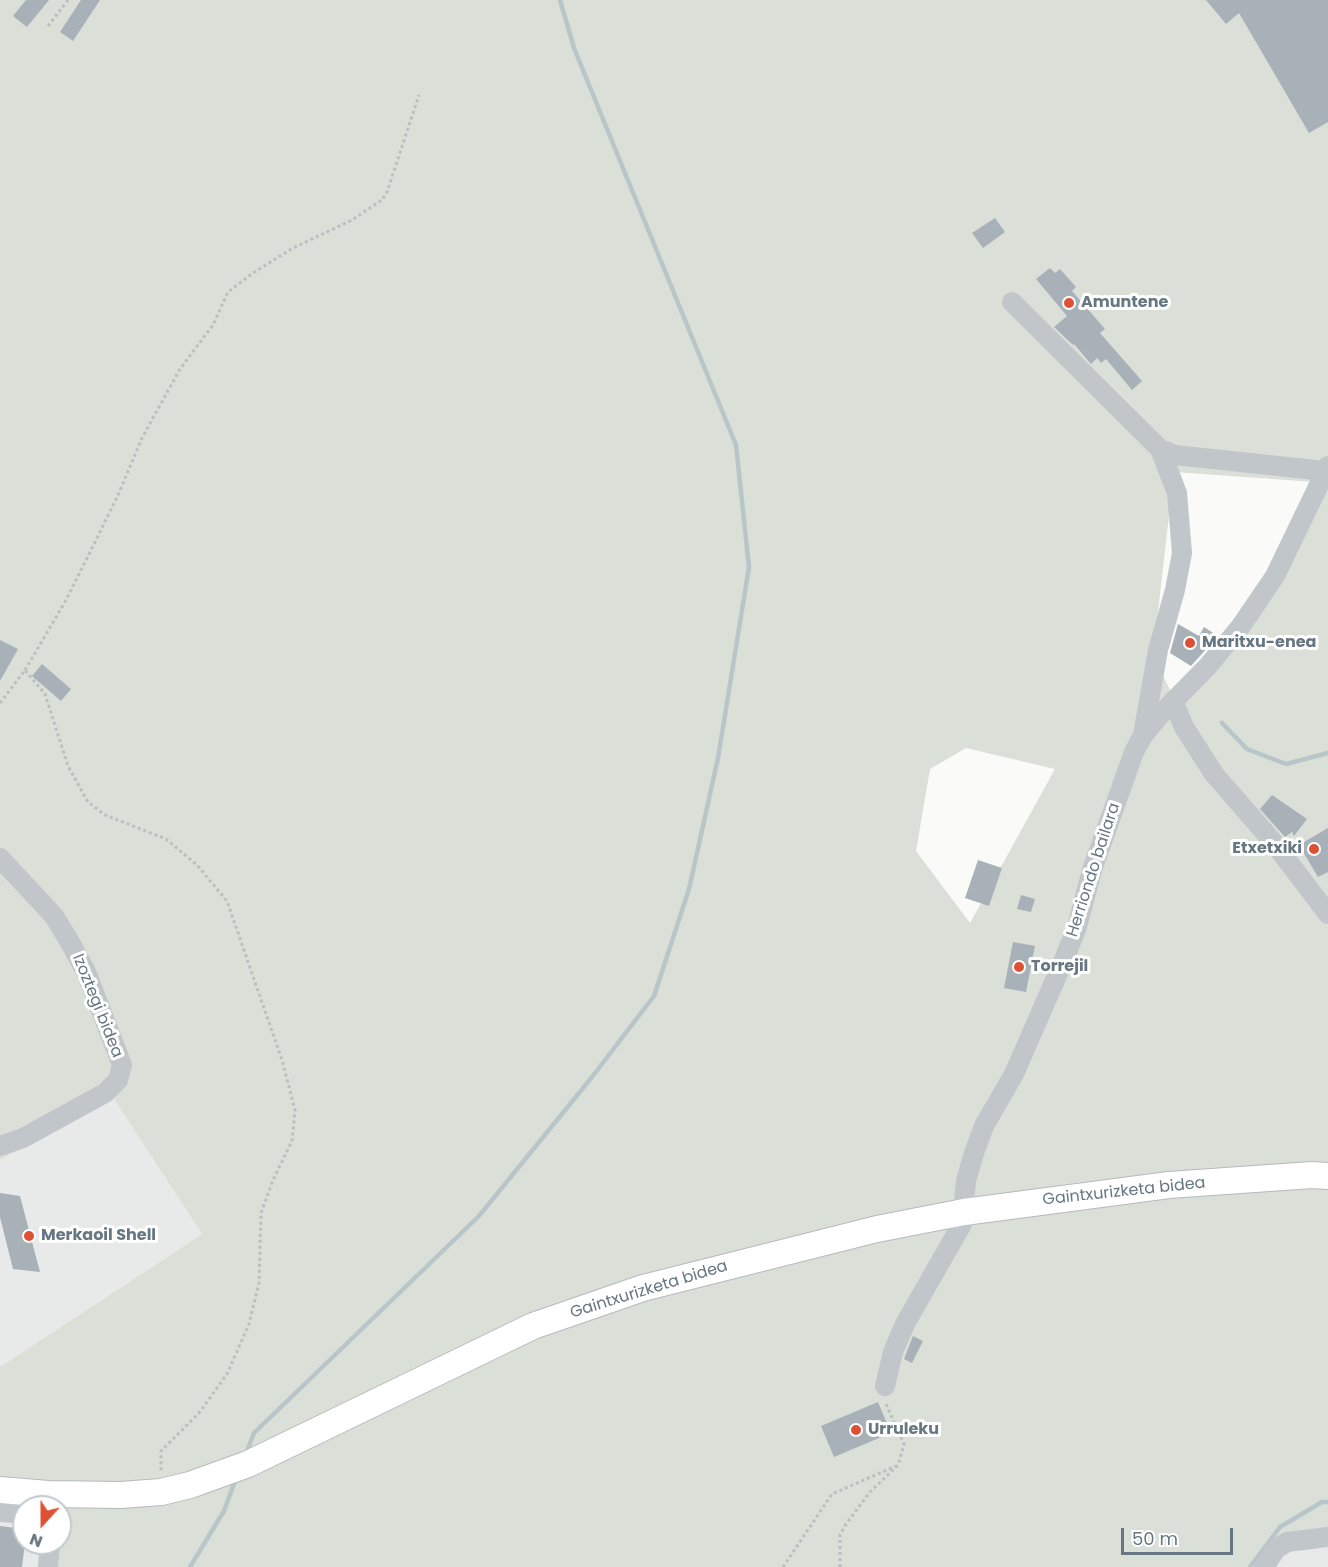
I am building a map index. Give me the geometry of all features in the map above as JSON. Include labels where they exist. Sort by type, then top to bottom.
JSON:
[{"type":"main road","name":"Gaintxurizketa bidea","points":[[0,1490],[48,1494],[121,1495],[161,1492],[190,1485],[248,1464],[544,1322],[643,1288],[792,1250],[964,1212],[1170,1185],[1328,1176]]},
{"type":"street","points":[[1012,302],[1160,449],[1175,455],[1327,469]]},
{"type":"street","points":[[1142,737],[1158,650],[1175,590],[1182,553],[1177,493],[1160,449]]},
{"type":"street","name":"Herriondo bailara","points":[[885,1386],[892,1352],[905,1324],[962,1224],[966,1181],[974,1152],[984,1126],[1014,1074],[1077,927],[1092,870],[1134,752],[1142,737],[1173,701],[1208,666],[1235,633],[1275,576],[1327,469]]},
{"type":"street","points":[[1173,701],[1184,727],[1214,774],[1281,852],[1328,914]]},
{"type":"street","name":"Izoztegi bidea","points":[[0,858],[54,916],[71,944],[87,974],[122,1065],[118,1080],[105,1093],[23,1138],[0,1146]]},
{"type":"street","points":[[1264,1567],[1276,1549],[1287,1542],[1328,1537]]},
{"type":"path","points":[[48,26],[68,0]]},
{"type":"path","points":[[0,703],[26,670],[65,602],[119,494],[142,438],[180,369],[213,325],[228,292],[253,273],[293,249],[352,220],[382,200],[387,192],[419,95]]},
{"type":"path","points":[[26,670],[45,694],[68,766],[88,802],[105,815],[166,839],[197,865],[227,901],[282,1060],[295,1110],[292,1141],[273,1180],[261,1213],[259,1283],[249,1324],[227,1374],[199,1413],[160,1451],[161,1492]]},
{"type":"path","points":[[840,1567],[840,1535],[854,1511],[898,1465],[904,1444],[884,1398],[885,1386]]},
{"type":"path","points":[[783,1567],[832,1494],[898,1465]]},
{"type":"shaded area","points":[[0,0],[1328,0],[1328,1537],[1286,1541],[1255,1567],[54,1567],[54,1555],[72,1555],[72,1495],[0,1497],[0,1367],[202,1234],[114,1099],[0,1160]],"holes":[[[1174,472],[1315,482],[1254,608],[1171,692],[1153,655]],[[966,748],[1055,769],[970,923],[916,851],[930,769]]]},
{"type":"shaded area","points":[[114,1099],[202,1234],[0,1367],[0,1160]]},
{"type":"shaded area","points":[[0,1497],[12,1498],[12,1555],[54,1555],[54,1567],[0,1567]]},
{"type":"shaded area","points":[[1328,1537],[1328,1567],[1255,1567],[1286,1541]]},
{"type":"building","points":[[26,0],[49,0],[27,27],[13,16]]},
{"type":"building","points":[[81,0],[100,0],[73,41],[60,32]]},
{"type":"building","points":[[1206,0],[1328,0],[1328,122],[1309,133],[1239,13],[1226,24]]},
{"type":"building","points":[[995,218],[1005,232],[983,248],[972,233]]},
{"type":"building","name":"Amuntene","points":[[1050,268],[1055,273],[1060,269],[1076,287],[1072,291],[1105,329],[1100,333],[1142,381],[1132,390],[1106,359],[1101,363],[1097,358],[1091,364],[1074,344],[1054,327],[1067,316],[1036,279]]},
{"type":"building","name":"Maritxu-enea","points":[[1178,624],[1199,636],[1204,627],[1218,636],[1191,666],[1170,653]]},
{"type":"building","points":[[0,640],[18,649],[0,681]]},
{"type":"building","points":[[42,664],[71,689],[61,701],[32,676]]},
{"type":"building","points":[[1272,795],[1307,819],[1294,836],[1292,832],[1285,837],[1260,809]]},
{"type":"building","name":"Etxetxiki","points":[[1328,828],[1328,872],[1318,877],[1299,845]]},
{"type":"building","points":[[978,860],[1002,868],[989,906],[965,898]]},
{"type":"building","points":[[1021,895],[1035,899],[1031,912],[1017,909]]},
{"type":"building","name":"Torrejil","points":[[1013,942],[1035,946],[1026,992],[1004,988]]},
{"type":"building","points":[[0,1193],[20,1196],[40,1272],[13,1269],[0,1217]]},
{"type":"building","points":[[913,1336],[923,1341],[912,1363],[904,1359]]},
{"type":"building","name":"Urruleku","points":[[878,1402],[891,1433],[834,1457],[821,1426]]},
{"type":"building","points":[[0,1526],[12,1528],[12,1555],[24,1555],[22,1567],[0,1567]]},
{"type":"waterway","points":[[247,1451],[254,1433],[479,1216],[592,1077],[654,996],[689,889],[718,758],[749,567],[736,445],[574,48],[560,0]]},
{"type":"waterway","points":[[1222,723],[1247,749],[1286,764],[1328,753]]},
{"type":"waterway","points":[[190,1567],[224,1511],[235,1481]]},
{"type":"waterway","points":[[1250,1567],[1280,1527],[1322,1502],[1328,1502]]},
{"type":"place","name":"Amuntene","points":[[1069,303]]},
{"type":"place","name":"Maritxu-enea","points":[[1190,643]]},
{"type":"place","name":"Etxetxiki","points":[[1314,849]]},
{"type":"place","name":"Torrejil","points":[[1019,967]]},
{"type":"place","name":"Merkaoil Shell","points":[[29,1236]]},
{"type":"place","name":"Urruleku","points":[[856,1430]]}]
